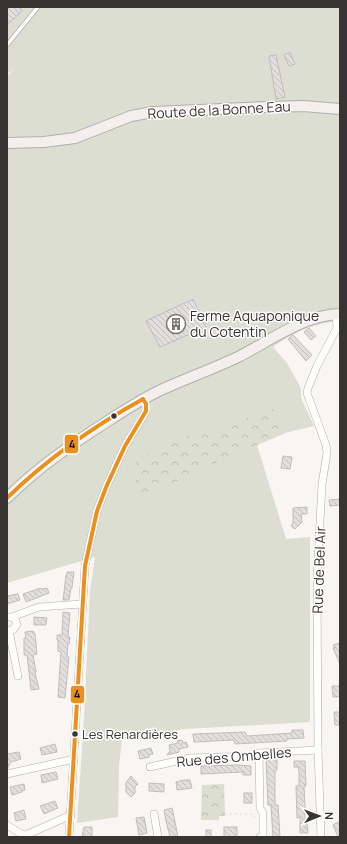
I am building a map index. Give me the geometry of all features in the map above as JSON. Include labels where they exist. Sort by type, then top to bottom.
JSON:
[{"type":"street","name":"Route de la Bonne Eau","points":[[7,143],[44,142],[76,138],[131,116],[153,112],[266,106],[303,106],[340,109]]},
{"type":"street","points":[[7,498],[29,476],[54,457],[143,399],[162,389],[237,357],[303,323],[322,316],[338,314]]},
{"type":"street","name":"Rue de Bel Air","points":[[320,837],[317,579],[322,484],[327,453],[326,445],[307,393],[317,366],[337,328],[338,314]]},
{"type":"street","points":[[69,837],[85,566],[97,511],[107,485],[125,446],[146,411],[146,404],[143,399]]},
{"type":"street","points":[[10,617],[39,607],[82,604]]},
{"type":"street","points":[[10,617],[16,620],[17,624],[15,628],[8,630],[18,676]]},
{"type":"street","name":"Rue des Ombelles","points":[[150,768],[190,758],[253,756],[259,753],[318,750]]},
{"type":"street","points":[[259,753],[260,808],[263,813],[263,836],[260,837]]},
{"type":"street","points":[[7,774],[74,759]]},
{"type":"street","points":[[154,814],[158,837]]},
{"type":"street","points":[[7,825],[26,836],[71,815]]},
{"type":"lane","points":[[7,45],[38,7]]},
{"type":"path","points":[[225,814],[251,814],[251,816]]},
{"type":"green space","points":[[7,7],[340,7],[340,321],[312,326],[273,347],[287,363],[301,388],[301,398],[314,426],[285,433],[257,445],[286,539],[310,537],[310,722],[185,729],[122,739],[119,766],[118,817],[77,823],[90,591],[95,557],[7,583],[7,76],[14,70],[7,74]]},
{"type":"green space","points":[[273,409],[285,433],[211,465],[172,484],[140,494],[130,466],[165,445],[203,429],[205,433]]},
{"type":"green space","points":[[224,784],[225,816],[219,816],[219,820],[201,820],[202,785]]},
{"type":"building","points":[[7,7],[19,7],[22,11],[7,25]]},
{"type":"building","points":[[290,52],[295,64],[289,66],[284,55]]},
{"type":"building","points":[[276,55],[285,97],[276,99],[269,56]]},
{"type":"building","name":"Ferme Aquaponique du Cotentin","points":[[193,299],[206,327],[160,347],[146,321]]},
{"type":"building","points":[[309,328],[316,336],[311,340],[304,332]]},
{"type":"building","points":[[293,335],[312,355],[306,361],[288,339]]},
{"type":"building","points":[[283,456],[292,457],[290,469],[281,468]]},
{"type":"building","points":[[340,499],[340,505],[330,506],[329,500]]},
{"type":"building","points":[[307,507],[307,514],[301,514],[302,522],[295,529],[291,526],[293,523],[293,508]]},
{"type":"building","points":[[67,572],[74,572],[72,588],[69,600],[63,600],[66,575]]},
{"type":"building","points":[[41,588],[47,588],[49,593],[26,602],[23,594]]},
{"type":"building","points":[[18,594],[20,600],[7,604],[7,596]]},
{"type":"building","points":[[63,612],[70,613],[68,637],[70,637],[67,657],[69,657],[65,698],[58,697],[61,652],[58,651],[57,635],[62,635]]},
{"type":"building","points":[[34,617],[47,618],[46,625],[34,625]]},
{"type":"building","points":[[33,631],[35,634],[37,654],[33,655],[39,689],[31,690],[27,655],[24,655],[24,638],[26,638],[25,632]]},
{"type":"building","points":[[340,643],[340,664],[333,645]]},
{"type":"building","points":[[332,686],[340,686],[340,697],[333,697]]},
{"type":"building","points":[[334,712],[340,712],[340,725],[335,725]]},
{"type":"building","points":[[292,730],[303,730],[304,738],[287,739],[287,741],[235,744],[234,740],[194,742],[193,734],[245,732],[247,736],[292,733]]},
{"type":"building","points":[[182,740],[183,743],[186,742],[188,747],[179,749],[179,752],[167,755],[170,751],[169,745],[178,743],[177,741]]},
{"type":"building","points":[[55,744],[57,752],[42,755],[40,748]]},
{"type":"building","points":[[151,748],[153,754],[149,755],[149,757],[140,759],[138,751]]},
{"type":"building","points":[[19,752],[21,759],[11,762],[7,769],[7,754]]},
{"type":"building","points":[[266,758],[277,758],[277,770],[275,770],[275,805],[278,805],[280,837],[273,837],[271,805],[268,805]]},
{"type":"building","points":[[294,761],[305,761],[305,823],[307,823],[308,833],[300,833],[300,817],[297,818],[296,786],[299,786],[299,771],[298,767],[294,767]]},
{"type":"building","points":[[201,766],[251,766],[251,775],[243,775],[243,772],[201,774]]},
{"type":"building","points":[[56,772],[58,779],[42,783],[41,775]]},
{"type":"building","points":[[131,776],[138,784],[135,787],[135,793],[131,797],[126,792],[125,784]]},
{"type":"building","points":[[190,780],[192,788],[177,790],[176,782]]},
{"type":"building","points":[[149,783],[164,784],[164,792],[149,791]]},
{"type":"building","points":[[24,784],[25,790],[12,795],[10,787]]},
{"type":"building","points":[[244,793],[252,793],[252,803],[244,803]]},
{"type":"building","points":[[55,801],[58,808],[44,814],[40,806]]},
{"type":"building","points":[[172,808],[178,837],[170,837],[166,821],[164,810]]},
{"type":"building","points":[[24,810],[26,819],[16,821],[14,813]]},
{"type":"building","points":[[144,817],[147,833],[139,835],[136,818]]},
{"type":"building","points":[[340,821],[340,837],[338,837],[333,825]]},
{"type":"building","points":[[84,827],[92,827],[92,837],[82,837]]},
{"type":"building","points":[[224,827],[237,827],[237,837],[224,837]]},
{"type":"building","points":[[206,830],[211,830],[211,837],[206,837]]},
{"type":"transit line","name":"4","points":[[7,498],[38,470],[72,444],[107,420],[143,399]]},
{"type":"transit line","name":"4","points":[[69,837],[85,566],[97,511],[107,485],[125,446],[146,411],[146,404],[143,399]]},
{"type":"place","name":"Ferme Aquaponique du Cotentin","points":[[176,324]]},
{"type":"place","name":"Les Renardières","points":[[75,734]]}]
